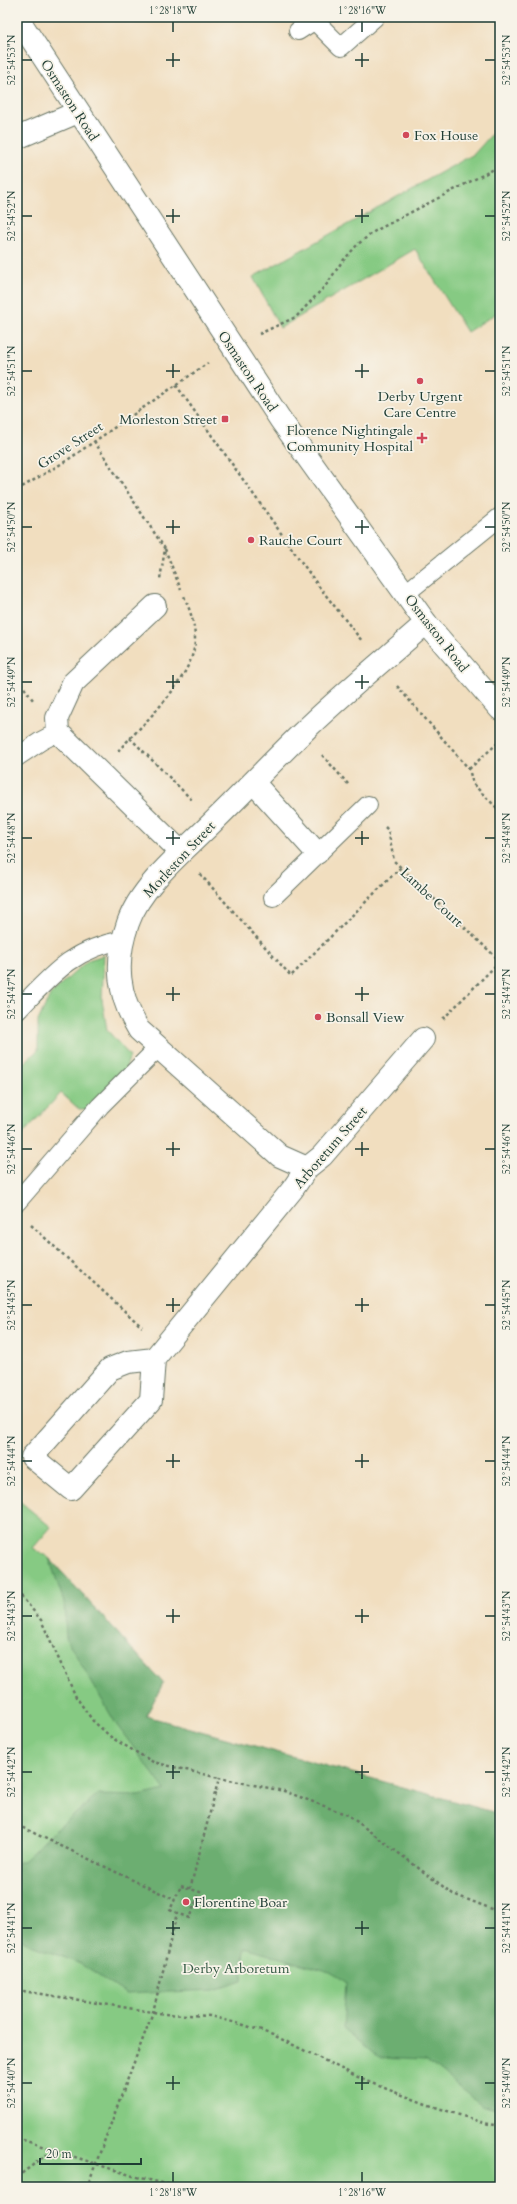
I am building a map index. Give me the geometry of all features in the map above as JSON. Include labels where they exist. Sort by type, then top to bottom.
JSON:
[{"type":"street","name":"Osmaston Road","points":[[17,17],[231,347],[280,419],[426,623],[500,709]]},
{"type":"street","points":[[17,138],[78,112]]},
{"type":"street","points":[[155,606],[73,683],[57,718],[58,732],[98,773],[182,852]]},
{"type":"street","name":"Morleston Street","points":[[307,1168],[280,1156],[158,1048],[140,1030],[128,1011],[122,994],[120,964],[123,940],[128,922],[137,903],[182,852],[214,822],[302,733],[426,623]]},
{"type":"street","points":[[253,782],[317,853]]},
{"type":"street","name":"Arboretum Street","points":[[159,1354],[292,1190],[307,1168],[322,1156],[423,1040]]},
{"type":"street","points":[[159,1354],[151,1400],[71,1489],[32,1457],[110,1370],[128,1362],[159,1354]]},
{"type":"lane","points":[[298,31],[313,19],[341,47],[373,24]]},
{"type":"lane","points":[[406,593],[500,517]]},
{"type":"lane","points":[[17,757],[58,732]]},
{"type":"lane","points":[[273,897],[368,805]]},
{"type":"lane","points":[[17,1010],[53,974],[78,954],[100,944],[123,940]]},
{"type":"lane","points":[[17,1202],[100,1106],[158,1048]]},
{"type":"path","name":"Grove Street","points":[[17,490],[66,461],[231,347],[296,317],[327,284],[345,258],[374,232],[500,166]]},
{"type":"path","points":[[176,385],[313,578],[379,664],[469,769],[473,784],[500,811]]},
{"type":"path","points":[[94,441],[165,549],[192,617],[195,641],[192,657],[168,695],[98,773]]},
{"type":"path","points":[[155,606],[165,549]]},
{"type":"path","name":"Lambe Court","points":[[302,733],[368,805],[388,830],[394,861],[500,961]]},
{"type":"path","points":[[130,738],[214,822]]},
{"type":"path","points":[[469,769],[500,741]]},
{"type":"path","points":[[423,1040],[500,961]]},
{"type":"path","points":[[28,1223],[159,1354]]},
{"type":"path","points":[[17,1591],[41,1620],[76,1697],[98,1726],[112,1738],[153,1762],[219,1778],[284,1791],[348,1815],[453,1894],[500,1912]]},
{"type":"path","points":[[190,1889],[219,1778]]},
{"type":"path","points":[[17,1825],[175,1900]]},
{"type":"path","points":[[181,1886],[190,1889],[200,1892],[189,1918],[170,1910],[181,1886]]},
{"type":"path","points":[[87,2187],[94,2164],[153,2012],[177,1913]]},
{"type":"path","points":[[17,1990],[153,2012],[210,2016],[244,2025],[273,2035],[366,2081],[426,2104],[484,2123],[500,2126]]},
{"type":"path","points":[[17,2138],[133,2176],[166,2184],[197,2187]]},
{"type":"path","points":[[17,2177],[54,2149]]},
{"type":"path","points":[[237,2187],[279,2183],[312,2187]]},
{"type":"green space","points":[[500,125],[500,311],[467,332],[415,249],[280,328],[253,277],[474,154]]},
{"type":"green space","points":[[104,955],[102,999],[107,1030],[130,1056],[124,1073],[89,1109],[79,1109],[61,1093],[17,1140],[17,1069],[38,1050],[38,1021],[50,995],[88,960]]},
{"type":"green space","name":"Derby Arboretum","points":[[17,1499],[51,1527],[33,1548],[49,1558],[163,1683],[146,1716],[500,1814],[500,2187],[17,2187]]},
{"type":"green space","points":[[49,1558],[163,1683],[146,1716],[500,1814],[500,2110],[483,2106],[426,2060],[379,2058],[343,2029],[346,1981],[330,1972],[245,1948],[242,1981],[214,1990],[126,1994],[79,1963],[31,1945],[17,1936],[17,1862],[22,1862],[57,1829],[98,1795],[139,1796],[165,1790],[116,1724],[66,1638],[64,1602]]},
{"type":"place","name":"Fox House","points":[[406,135]]},
{"type":"place","name":"Derby Urgent Care Centre","points":[[420,381]]},
{"type":"place","name":"Morleston Street","points":[[225,419]]},
{"type":"place","name":"Florence Nightingale Community Hospital","points":[[422,438]]},
{"type":"place","name":"Rauche Court","points":[[251,540]]},
{"type":"place","name":"Bonsall View","points":[[318,1017]]},
{"type":"place","name":"Florentine Boar","points":[[186,1902]]}]
